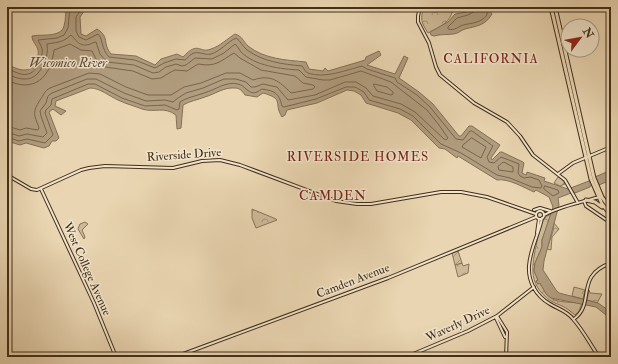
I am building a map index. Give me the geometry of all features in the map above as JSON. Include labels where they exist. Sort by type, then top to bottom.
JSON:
[{"type":"main road","points":[[551,7],[592,178],[606,210]]},
{"type":"main road","points":[[555,7],[587,157]]},
{"type":"main road","points":[[600,197],[611,210]]},
{"type":"main road","points":[[585,201],[599,204],[611,216]]},
{"type":"street","points":[[420,7],[418,19],[420,26],[429,43],[440,75],[474,103],[507,122],[520,136],[536,158],[565,180],[578,203]]},
{"type":"street","points":[[558,174],[571,164],[611,147]]},
{"type":"street","name":"Riverside Drive","points":[[40,189],[66,176],[89,168],[105,166],[173,168],[202,161],[220,160],[240,165],[336,201],[371,204],[429,193],[453,191],[473,193],[528,210],[540,219]]},
{"type":"street","points":[[7,175],[31,189],[40,189]]},
{"type":"street","name":"West College Avenue","points":[[40,189],[88,290],[116,357]]},
{"type":"street","points":[[599,357],[574,319],[563,310],[544,300],[534,287],[529,266],[537,235],[536,230],[540,219],[544,215],[560,208],[600,197]]},
{"type":"street","points":[[585,201],[586,206],[611,223]]},
{"type":"street","points":[[534,210],[540,208],[552,211]]},
{"type":"street","name":"Riverside Drive","points":[[528,210],[552,211]]},
{"type":"street","points":[[536,215],[538,211]]},
{"type":"street","points":[[542,211],[544,215]]},
{"type":"street","name":"Camden Avenue","points":[[175,357],[338,297],[471,244],[536,215]]},
{"type":"street","points":[[574,319],[580,314],[584,306],[585,297],[593,274],[611,263]]},
{"type":"street","name":"Waverly Drive","points":[[406,357],[468,331],[497,316],[534,287]]},
{"type":"street","points":[[497,316],[496,318],[506,338],[506,357]]},
{"type":"green space","points":[[424,7],[454,7],[448,21],[428,33],[422,20]]},
{"type":"green space","points":[[558,177],[563,180],[565,184],[560,186],[554,183]]},
{"type":"green space","points":[[252,209],[277,220],[256,228],[252,218]]},
{"type":"green space","points":[[551,214],[542,240],[542,247],[535,263],[534,271],[538,280],[536,281],[554,300],[582,303],[579,311],[575,315],[566,308],[551,301],[543,294],[537,287],[534,279],[533,263],[538,237],[543,220]]},
{"type":"green space","points":[[85,222],[88,224],[82,230],[85,237],[84,239],[78,229],[80,224]]},
{"type":"green space","points":[[554,223],[559,229],[552,237],[551,250],[547,249]]},
{"type":"green space","points":[[458,251],[462,263],[455,265],[452,253]]},
{"type":"green space","points":[[462,263],[463,266],[469,264],[468,273],[458,277],[455,265]]},
{"type":"green space","points":[[574,287],[585,290],[583,299],[572,296]]},
{"type":"green space","points":[[589,290],[590,293],[602,294],[597,303],[587,300]]},
{"type":"water","name":"Wicomico River","points":[[67,7],[87,7],[80,17],[81,34],[86,36],[97,29],[105,38],[108,50],[111,54],[136,56],[155,65],[161,59],[177,54],[183,57],[192,49],[198,48],[207,50],[214,48],[235,34],[241,37],[248,46],[261,54],[276,58],[306,62],[309,69],[323,71],[325,68],[328,71],[365,60],[366,57],[379,51],[381,55],[367,65],[395,74],[404,56],[408,58],[399,78],[433,104],[459,136],[461,136],[469,126],[472,126],[500,145],[491,158],[492,160],[500,152],[502,152],[524,163],[522,173],[526,175],[527,172],[545,178],[544,181],[568,189],[596,179],[595,177],[611,170],[611,180],[599,185],[597,183],[591,185],[590,187],[575,193],[573,191],[570,192],[571,193],[558,198],[559,205],[543,270],[559,293],[598,303],[611,312],[611,319],[596,307],[551,298],[546,294],[540,283],[538,284],[536,281],[538,280],[534,271],[535,263],[542,247],[542,240],[553,207],[549,197],[536,190],[534,192],[506,180],[497,180],[458,156],[457,158],[445,149],[439,148],[411,120],[398,113],[366,103],[361,95],[354,91],[347,90],[317,103],[287,110],[285,115],[282,117],[274,97],[263,93],[257,97],[245,95],[238,89],[231,88],[183,105],[181,128],[177,129],[176,115],[172,112],[142,109],[94,88],[90,88],[56,101],[55,106],[66,111],[61,115],[53,109],[49,112],[59,138],[56,141],[52,141],[49,146],[44,148],[26,143],[20,145],[7,141],[7,64],[22,70],[32,67],[37,58],[38,52],[32,36],[55,34],[62,30],[65,24]]},
{"type":"water","points":[[474,7],[493,7],[490,11],[492,14],[486,21],[477,26],[456,33],[434,36],[431,35],[430,32],[448,22],[455,14],[467,12]]},
{"type":"district","name":"CALIFORNIA","points":[[491,59]]},
{"type":"district","name":"RIVERSIDE HOMES","points":[[358,157]]},
{"type":"district","name":"CAMDEN","points":[[333,196]]}]
